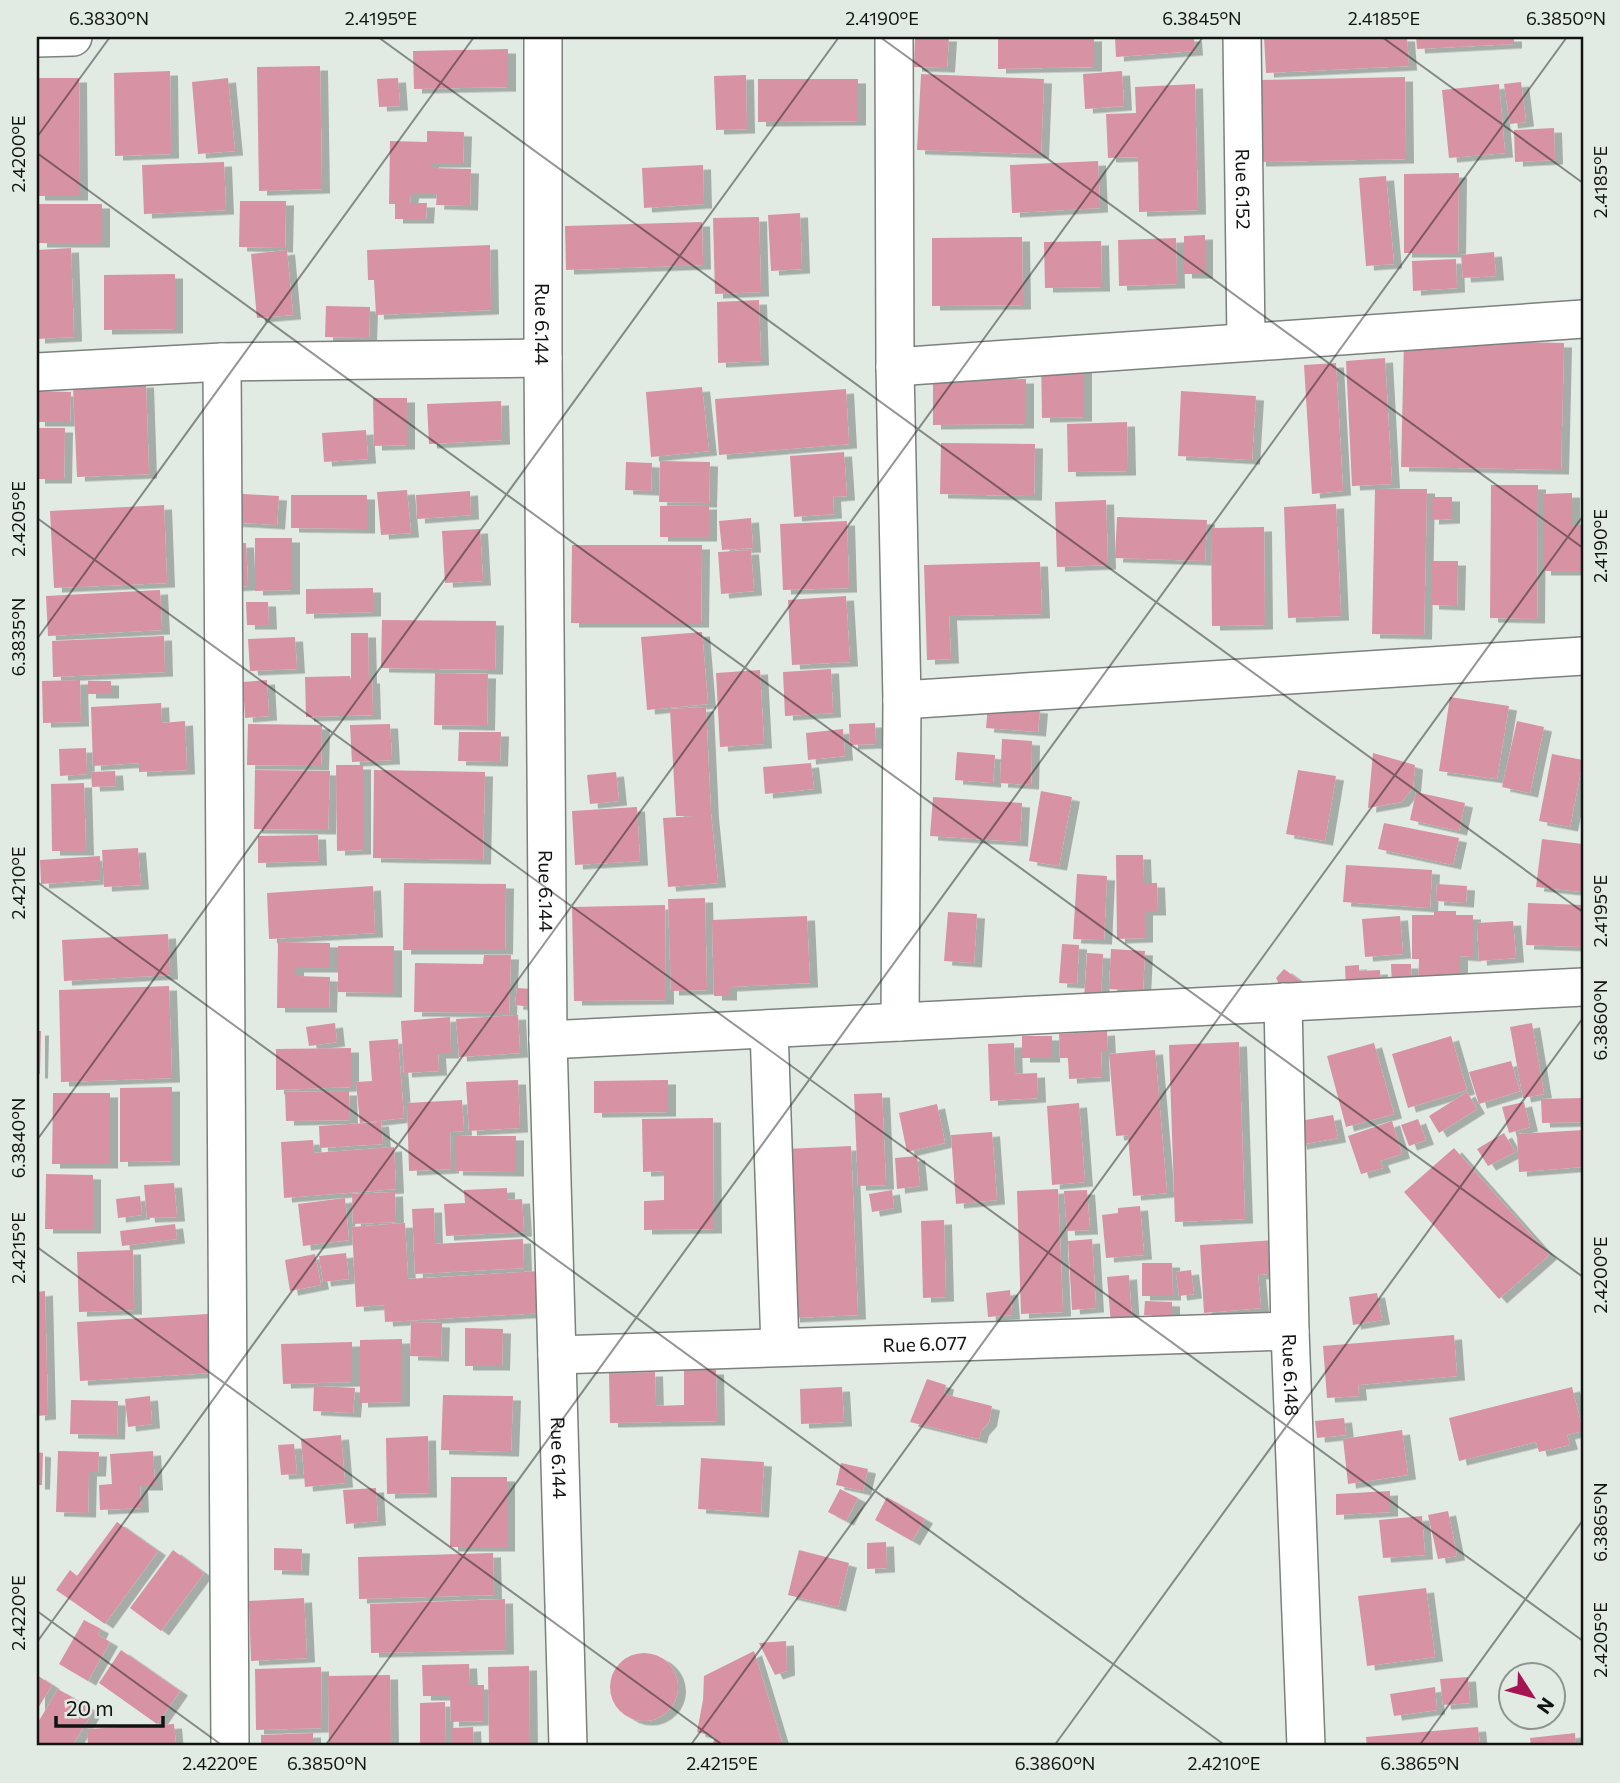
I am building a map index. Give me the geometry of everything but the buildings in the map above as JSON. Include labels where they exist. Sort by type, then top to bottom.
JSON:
[{"type":"street","points":[[37,38],[73,37]]},
{"type":"street","name":"Rue 6.144","points":[[543,37],[542,358],[548,1040],[568,1746]]},
{"type":"street","points":[[894,37],[895,367],[902,701],[900,1022]]},
{"type":"street","name":"Rue 6.152","points":[[1242,37],[1246,341]]},
{"type":"street","points":[[895,367],[1583,319]]},
{"type":"street","points":[[37,372],[222,362],[542,358]]},
{"type":"street","points":[[222,362],[230,1746]]},
{"type":"street","points":[[902,701],[1583,656]]},
{"type":"street","points":[[548,1040],[1583,987]]},
{"type":"street","name":"Rue 6.148","points":[[1283,1002],[1290,1331],[1306,1746]]},
{"type":"street","points":[[769,1029],[780,1347]]},
{"type":"street","name":"Rue 6.077","points":[[558,1354],[1290,1331]]}]
